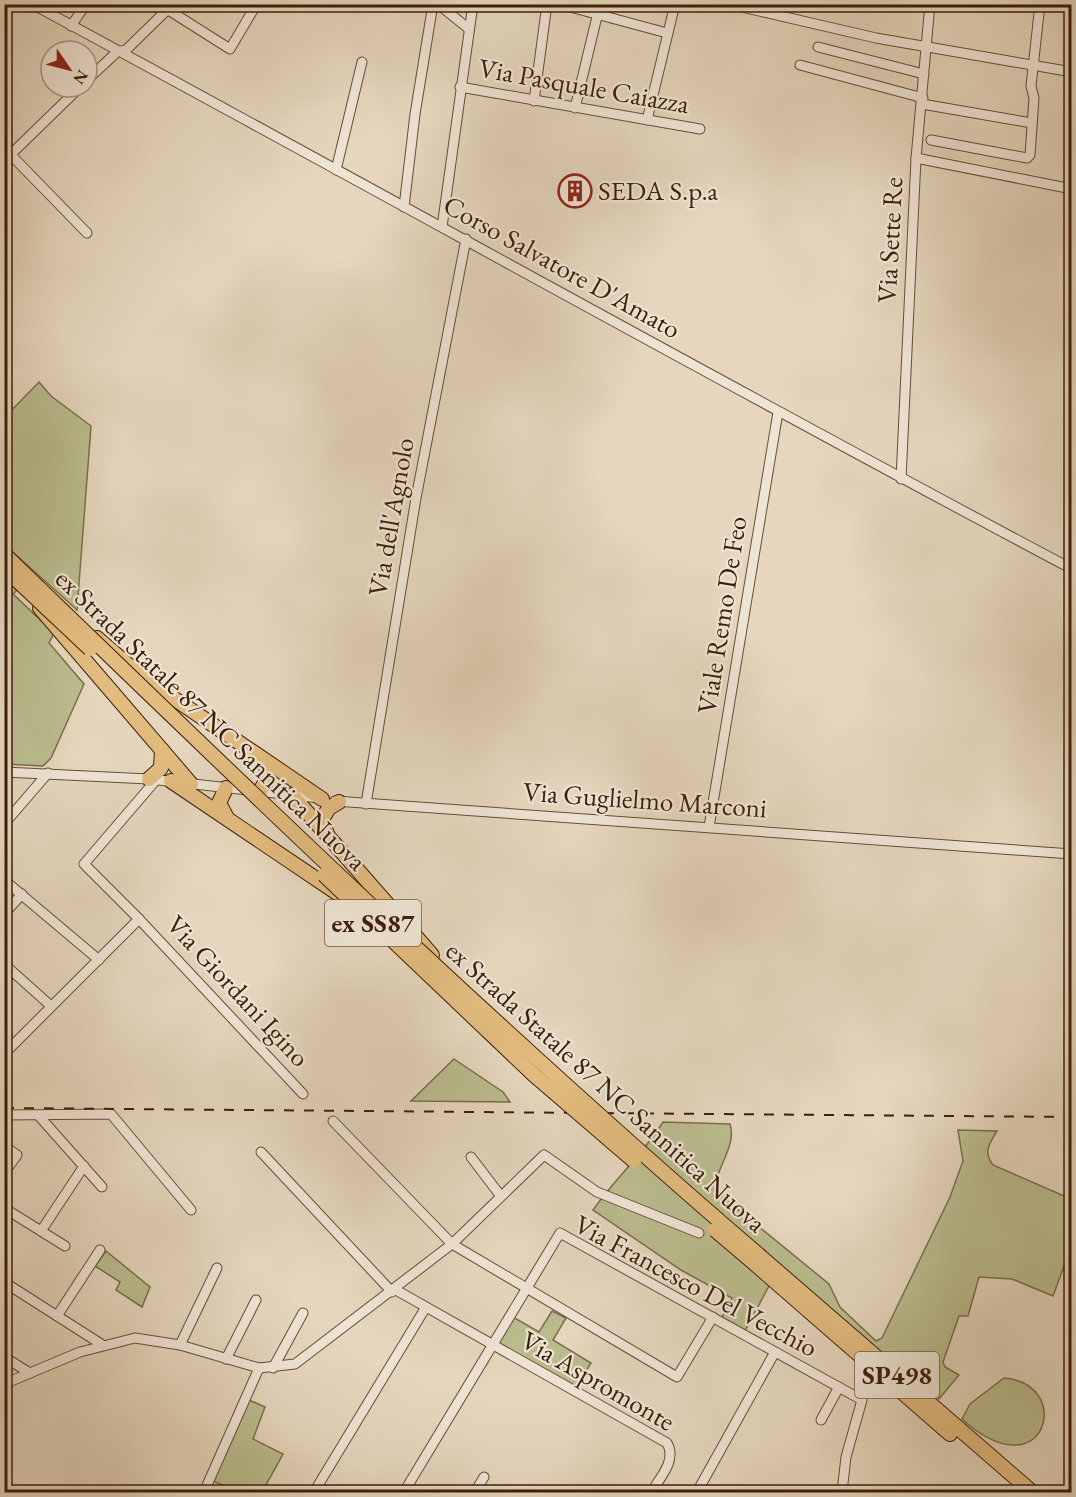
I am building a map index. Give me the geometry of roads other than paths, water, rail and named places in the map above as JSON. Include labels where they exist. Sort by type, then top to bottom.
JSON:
[{"type":"highway","name":"ex Strada Statale 87 NC Sannitica Nuova","points":[[4,554],[457,988],[758,1261],[1019,1492]]},
{"type":"highway","name":"ex Strada Statale 87 NC Sannitica Nuova","points":[[4,568],[534,1075],[1032,1492]]},
{"type":"highway","points":[[22,585],[191,784]]},
{"type":"highway","points":[[75,623],[112,649],[141,676],[322,799]]},
{"type":"highway","points":[[152,779],[161,768],[162,750]]},
{"type":"highway","points":[[260,791],[268,778],[265,761]]},
{"type":"highway","points":[[171,781],[327,888],[353,903]]},
{"type":"highway","points":[[221,787],[219,803],[221,812],[230,822]]},
{"type":"highway","points":[[292,795],[457,988]]},
{"type":"highway","points":[[328,836],[322,819],[329,808],[339,802]]},
{"type":"street","name":"Corso Salvatore D'Amato","points":[[32,4],[466,239],[901,479],[1071,569]]},
{"type":"street","points":[[71,26],[86,4]]},
{"type":"street","points":[[405,207],[415,114],[433,4]]},
{"type":"street","points":[[438,4],[470,29]]},
{"type":"street","points":[[442,227],[473,4]]},
{"type":"street","points":[[534,101],[548,4]]},
{"type":"street","points":[[559,4],[667,33]]},
{"type":"street","points":[[575,108],[600,4]]},
{"type":"street","points":[[646,120],[675,4]]},
{"type":"street","points":[[729,4],[927,47],[1071,72]]},
{"type":"street","points":[[920,4],[930,6]]},
{"type":"street","points":[[931,140],[1028,158],[1040,4]]},
{"type":"street","points":[[99,69],[117,52],[126,50],[166,6],[230,49],[255,5]]},
{"type":"street","name":"Via Sette Re","points":[[901,479],[916,158],[930,6]]},
{"type":"street","points":[[818,47],[924,74]]},
{"type":"street","points":[[336,170],[362,62]]},
{"type":"street","points":[[800,65],[923,101],[1032,123]]},
{"type":"street","name":"Via Pasquale Caiazza","points":[[460,87],[700,129]]},
{"type":"street","points":[[68,99],[8,158],[87,233]]},
{"type":"street","points":[[916,158],[1071,189]]},
{"type":"street","name":"Via dell'Agnolo","points":[[366,804],[416,498],[466,239]]},
{"type":"street","name":"Viale Remo De Feo","points":[[709,827],[778,412]]},
{"type":"street","name":"Via Guglielmo Marconi","points":[[4,772],[152,779],[339,802],[1071,854]]},
{"type":"street","points":[[4,824],[48,773]]},
{"type":"street","name":"Via Giordani Igino","points":[[152,779],[84,864],[140,919],[303,1094]]},
{"type":"street","points":[[4,880],[99,960]]},
{"type":"street","points":[[4,914],[22,894]]},
{"type":"street","points":[[7,1047],[140,919]]},
{"type":"street","points":[[4,964],[51,1006]]},
{"type":"street","points":[[4,1115],[111,1114],[191,1210]]},
{"type":"street","points":[[39,1116],[102,1187]]},
{"type":"street","points":[[333,1122],[452,1244],[677,1377],[712,1317]]},
{"type":"street","points":[[4,1146],[17,1155],[4,1173]]},
{"type":"street","name":"Via Aspromonte","points":[[261,1152],[394,1291],[668,1443],[672,1451],[668,1465],[654,1488],[656,1492]]},
{"type":"street","points":[[4,1384],[101,1344],[135,1338],[180,1345],[259,1368],[295,1364],[394,1291],[452,1244],[544,1155],[597,1192],[699,1233]]},
{"type":"street","points":[[471,1157],[500,1196]]},
{"type":"street","points":[[41,1230],[84,1166]]},
{"type":"street","points":[[4,1208],[64,1246]]},
{"type":"street","name":"Via Francesco Del Vecchio","points":[[404,1492],[560,1233],[862,1400],[846,1457],[842,1492]]},
{"type":"street","points":[[57,1316],[100,1250]]},
{"type":"street","points":[[180,1345],[217,1268]]},
{"type":"street","points":[[4,1282],[101,1344]]},
{"type":"street","points":[[226,1359],[256,1300]]},
{"type":"street","points":[[314,1492],[426,1307]]},
{"type":"street","points":[[273,1368],[303,1312]]},
{"type":"street","points":[[697,1492],[775,1352]]},
{"type":"street","points":[[4,1357],[30,1373]]},
{"type":"street","points":[[204,1492],[259,1368]]},
{"type":"street","points":[[821,1420],[839,1387]]},
{"type":"street","points":[[475,1492],[484,1477]]},
{"type":"railway","points":[[4,1108],[1072,1117]]},
{"type":"place","name":"SEDA S.p.a","points":[[575,191]]}]
